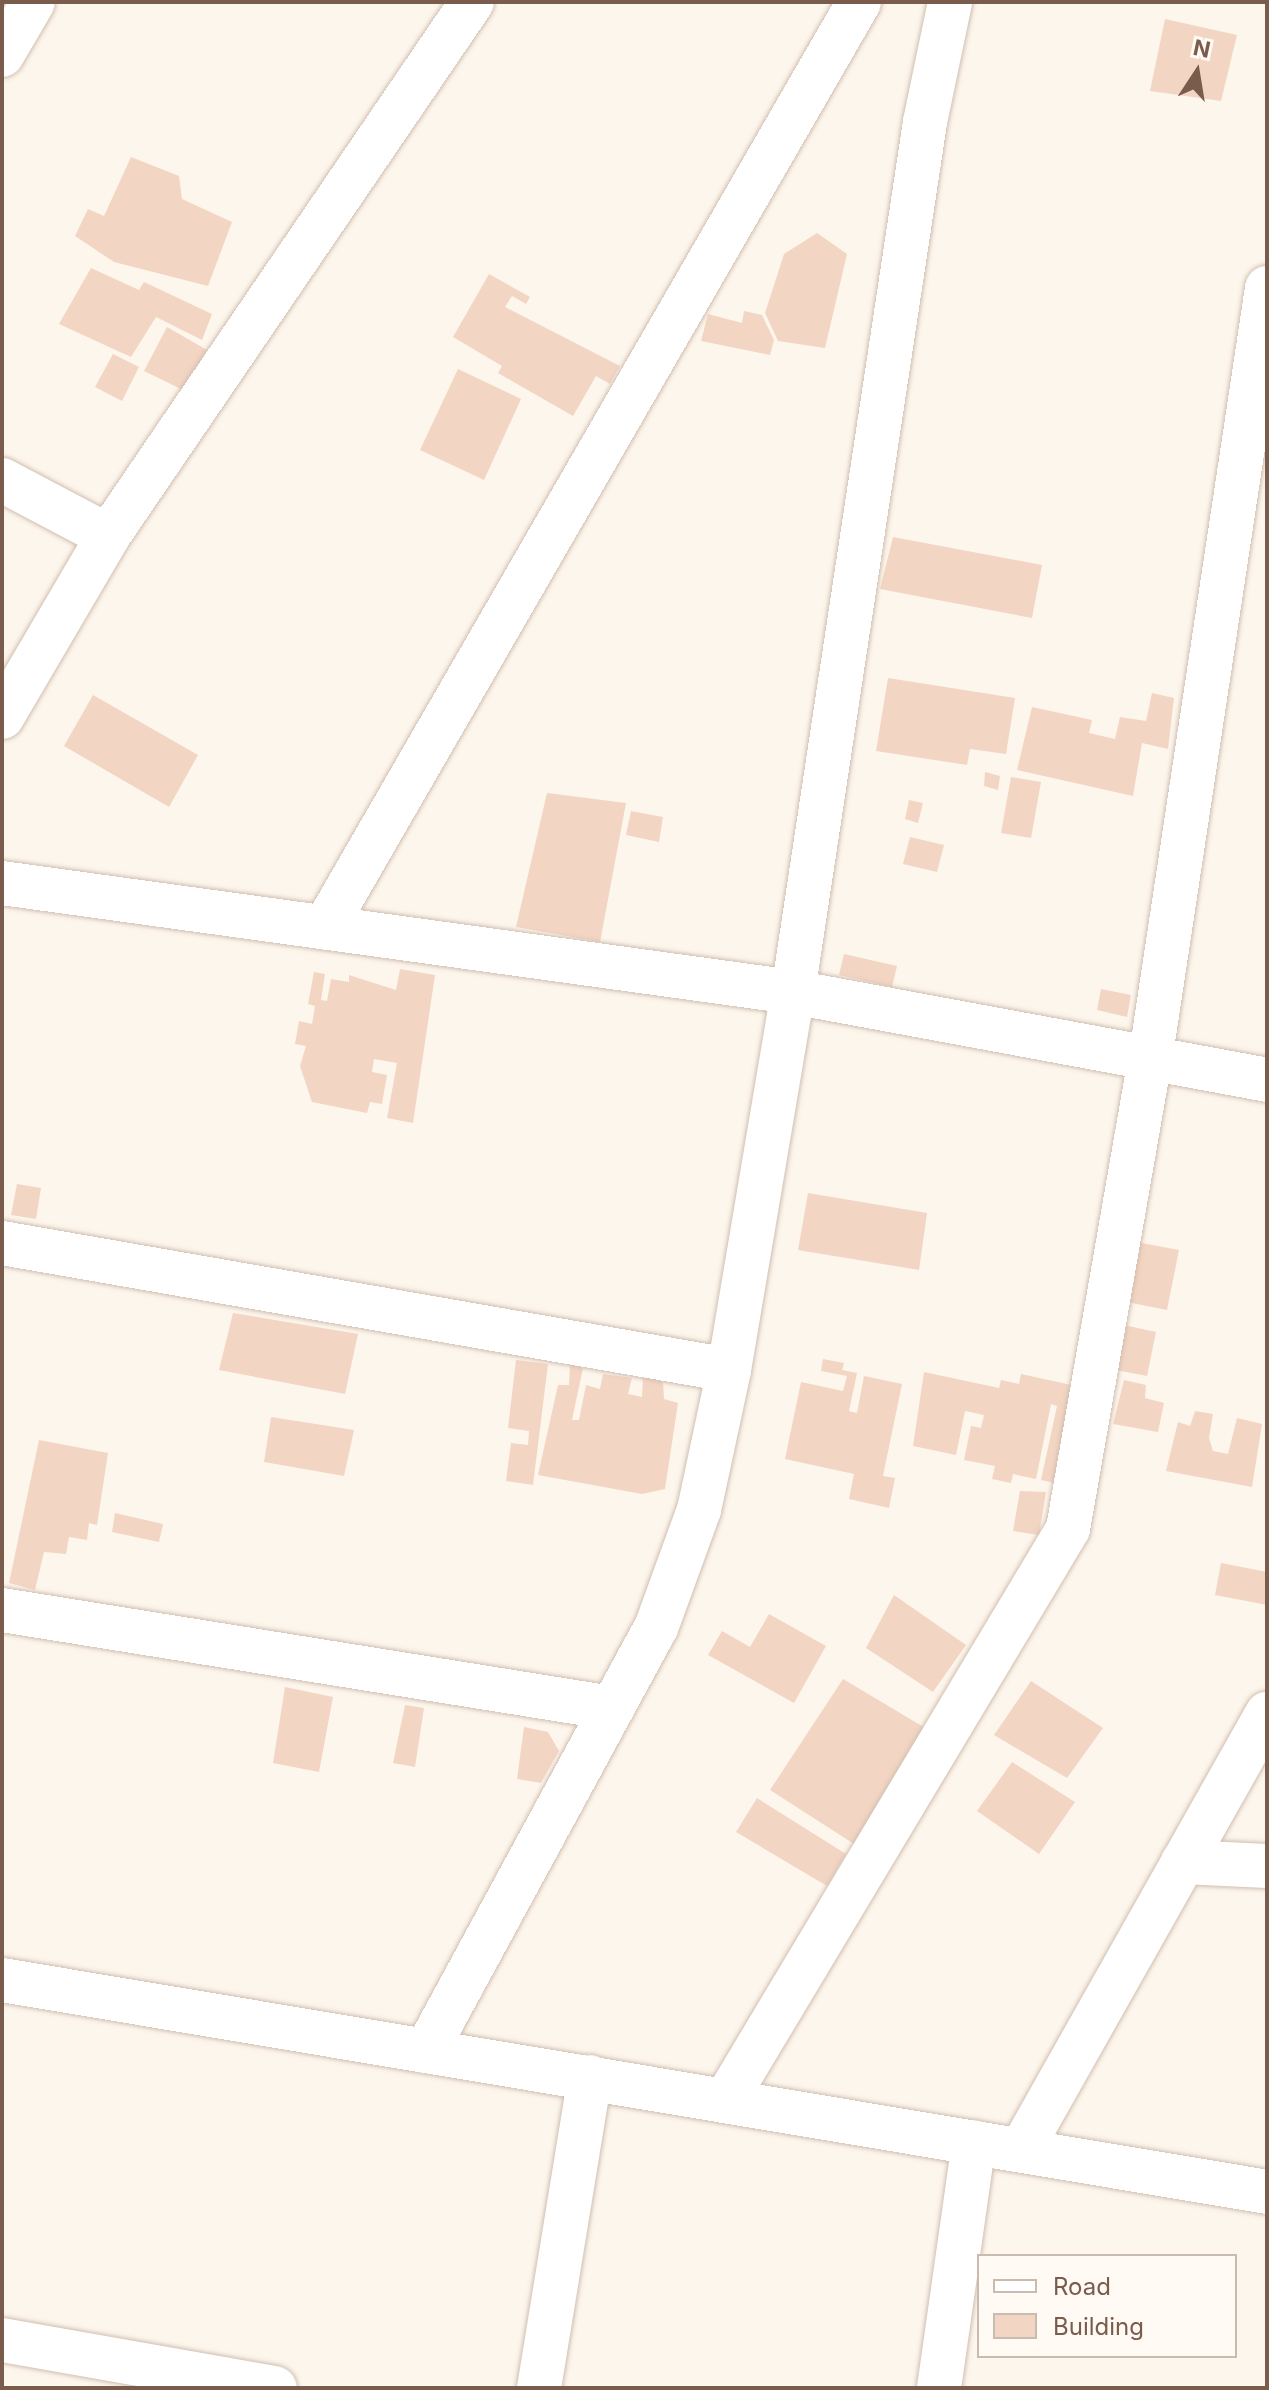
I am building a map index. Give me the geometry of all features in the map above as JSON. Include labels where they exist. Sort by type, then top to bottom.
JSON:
[{"type":"street","points":[[2,55],[33,2]]},
{"type":"street","points":[[2,717],[108,536],[472,2]]},
{"type":"street","points":[[325,927],[859,2]]},
{"type":"street","points":[[426,2051],[656,1628],[699,1510],[729,1370],[793,992],[925,122],[950,2]]},
{"type":"street","points":[[727,2098],[1068,1529],[1150,1061],[1267,288]]},
{"type":"street","points":[[2,480],[108,536]]},
{"type":"street","points":[[2,883],[793,992],[1150,1061],[1267,1080]]},
{"type":"street","points":[[2,1243],[729,1370]]},
{"type":"street","points":[[2,1610],[612,1708]]},
{"type":"street","points":[[1021,2150],[1267,1714]]},
{"type":"street","points":[[1183,1862],[1267,1866]]},
{"type":"street","points":[[2,1980],[727,2098],[1267,2192]]},
{"type":"street","points":[[539,2388],[590,2077]]},
{"type":"street","points":[[939,2388],[974,2142]]},
{"type":"street","points":[[2,2340],[275,2388]]},
{"type":"building","points":[[1165,19],[1237,35],[1221,101],[1150,91]]},
{"type":"building","points":[[131,157],[179,176],[182,199],[232,222],[208,286],[114,262],[75,236],[88,209],[104,216]]},
{"type":"building","points":[[817,233],[847,254],[825,348],[778,341],[765,313],[784,254]]},
{"type":"building","points":[[91,268],[139,290],[144,282],[212,314],[202,340],[156,317],[131,357],[59,324]]},
{"type":"building","points":[[489,274],[530,297],[526,304],[512,296],[505,307],[620,366],[610,384],[596,376],[573,416],[498,373],[502,366],[453,337]]},
{"type":"building","points":[[744,311],[762,315],[774,340],[770,355],[701,341],[708,314],[742,323]]},
{"type":"building","points":[[167,327],[207,350],[183,390],[144,371]]},
{"type":"building","points":[[113,354],[139,367],[122,401],[95,387]]},
{"type":"building","points":[[458,369],[521,399],[484,480],[420,450]]},
{"type":"building","points":[[893,537],[1042,565],[1032,618],[880,589]]},
{"type":"building","points":[[888,678],[1015,698],[1006,754],[970,749],[967,765],[876,751]]},
{"type":"building","points":[[1152,693],[1174,698],[1168,749],[1142,743],[1133,796],[1017,770],[1032,707],[1092,720],[1089,733],[1115,739],[1120,717],[1146,721]]},
{"type":"building","points":[[93,695],[198,755],[169,807],[64,746]]},
{"type":"building","points":[[985,772],[1000,776],[998,790],[984,786]]},
{"type":"building","points":[[1011,777],[1041,782],[1031,838],[1001,833]]},
{"type":"building","points":[[547,793],[626,803],[600,942],[516,927]]},
{"type":"building","points":[[909,800],[923,803],[918,823],[905,819]]},
{"type":"building","points":[[631,811],[663,817],[659,842],[626,835]]},
{"type":"building","points":[[910,837],[944,845],[937,872],[903,864]]},
{"type":"building","points":[[844,954],[897,966],[892,987],[839,975]]},
{"type":"building","points":[[400,969],[435,975],[413,1123],[387,1118],[397,1063],[374,1059],[372,1072],[387,1075],[382,1104],[370,1102],[367,1113],[312,1102],[300,1066],[306,1046],[295,1044],[299,1021],[312,1024],[315,1006],[308,1004],[314,972],[325,974],[321,1000],[327,1001],[331,979],[349,982],[349,975],[396,990]]},
{"type":"building","points":[[1101,989],[1131,995],[1127,1017],[1097,1010]]},
{"type":"building","points":[[17,1184],[41,1188],[36,1219],[11,1215]]},
{"type":"building","points":[[808,1193],[927,1213],[919,1270],[798,1250]]},
{"type":"building","points":[[1131,1241],[1179,1250],[1167,1310],[1122,1301]]},
{"type":"building","points":[[233,1313],[358,1334],[345,1394],[219,1370]]},
{"type":"building","points":[[1124,1325],[1156,1332],[1147,1376],[1116,1370]]},
{"type":"building","points":[[823,1359],[844,1363],[842,1370],[857,1373],[849,1411],[857,1413],[864,1376],[902,1384],[883,1476],[895,1478],[889,1508],[849,1499],[854,1474],[785,1459],[801,1382],[843,1391],[847,1376],[821,1371]]},
{"type":"building","points":[[516,1360],[548,1364],[533,1485],[506,1481],[511,1443],[528,1445],[529,1431],[508,1428]]},
{"type":"building","points":[[570,1364],[583,1368],[572,1420],[579,1420],[586,1385],[600,1389],[603,1374],[632,1378],[628,1394],[642,1397],[643,1376],[663,1382],[664,1399],[678,1403],[665,1489],[642,1494],[538,1475],[558,1385],[569,1385]]},
{"type":"building","points":[[924,1372],[999,1388],[1001,1380],[1019,1384],[1021,1374],[1076,1386],[1055,1483],[1041,1480],[1057,1406],[1051,1404],[1036,1479],[1013,1474],[1011,1483],[992,1479],[995,1466],[964,1460],[971,1426],[981,1428],[984,1415],[965,1411],[956,1455],[913,1446]]},
{"type":"building","points":[[1124,1380],[1146,1385],[1145,1398],[1164,1403],[1158,1432],[1113,1424]]},
{"type":"building","points":[[1195,1411],[1213,1414],[1209,1438],[1213,1451],[1228,1454],[1237,1418],[1262,1424],[1252,1487],[1166,1471],[1178,1422],[1190,1426]]},
{"type":"building","points":[[271,1417],[354,1430],[344,1476],[264,1462]]},
{"type":"building","points":[[39,1440],[108,1453],[97,1525],[89,1523],[87,1540],[69,1537],[66,1554],[44,1552],[35,1590],[9,1583]]},
{"type":"building","points":[[1020,1491],[1046,1492],[1039,1535],[1013,1531]]},
{"type":"building","points":[[115,1513],[163,1524],[159,1542],[112,1532]]},
{"type":"building","points":[[1221,1563],[1267,1572],[1267,1605],[1215,1595]]},
{"type":"building","points":[[894,1595],[966,1645],[933,1692],[866,1648]]},
{"type":"building","points":[[769,1614],[826,1646],[794,1703],[708,1655],[722,1631],[750,1647]]},
{"type":"building","points":[[843,1679],[927,1729],[854,1844],[770,1790]]},
{"type":"building","points":[[1031,1681],[1103,1728],[1067,1778],[994,1735]]},
{"type":"building","points":[[285,1687],[333,1697],[319,1772],[273,1763]]},
{"type":"building","points":[[405,1705],[424,1708],[415,1767],[393,1763]]},
{"type":"building","points":[[524,1727],[548,1732],[559,1751],[541,1783],[517,1779]]},
{"type":"building","points":[[1012,1762],[1075,1802],[1039,1854],[977,1811]]},
{"type":"building","points":[[757,1798],[846,1854],[827,1886],[736,1832]]}]
